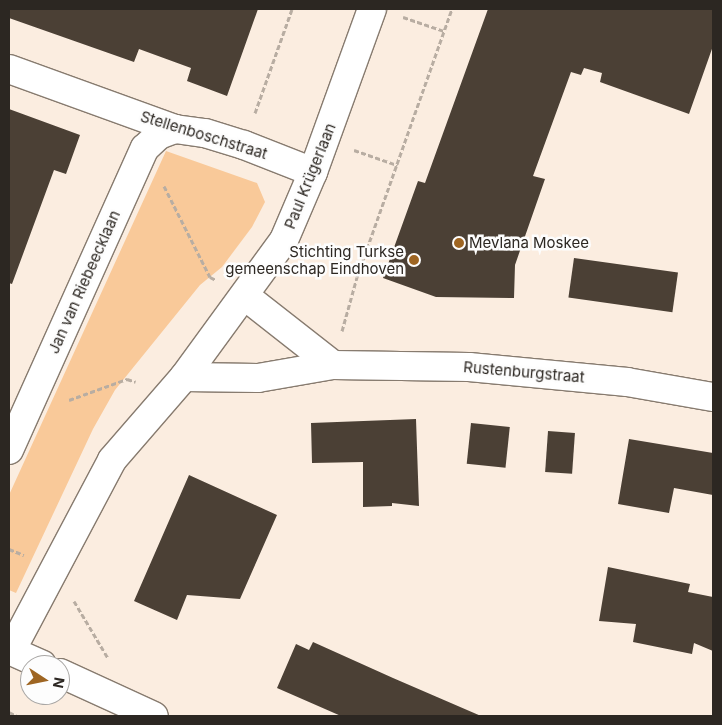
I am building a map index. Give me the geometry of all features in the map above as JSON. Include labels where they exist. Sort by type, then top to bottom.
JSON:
[{"type":"street","name":"Paul Krügerlaan","points":[[177,384],[245,296],[284,240],[314,172],[372,9]]},
{"type":"street","name":"Stellenboschstraat","points":[[9,69],[175,129],[205,133],[244,145],[314,172]]},
{"type":"street","name":"Jan van Riebeecklaan","points":[[9,450],[145,148],[159,136],[175,129]]},
{"type":"street","points":[[245,296],[333,365]]},
{"type":"street","name":"Rustenburgstraat","points":[[177,384],[258,378],[333,365],[469,367],[574,376],[713,397]]},
{"type":"street","points":[[9,652],[112,460],[177,384]]},
{"type":"street","points":[[70,678],[154,716]]},
{"type":"path","points":[[244,145],[292,9]]},
{"type":"path","points":[[333,365],[357,276],[452,9]]},
{"type":"path","points":[[399,15],[444,31]]},
{"type":"path","points":[[325,140],[397,165]]},
{"type":"path","points":[[145,148],[210,277],[245,296]]},
{"type":"path","points":[[31,400],[50,407],[127,380],[177,384]]},
{"type":"path","points":[[9,549],[54,568],[110,660]]},
{"type":"path","points":[[9,712],[18,716]]},
{"type":"shaded area","points":[[166,151],[257,183],[265,202],[252,227],[222,267],[200,285],[115,390],[93,429],[16,593],[9,590],[9,495]]},
{"type":"building","points":[[9,9],[258,9],[227,96],[187,81],[191,68],[139,49],[134,62],[9,18]]},
{"type":"building","points":[[488,9],[713,9],[713,46],[689,114],[600,82],[602,73],[584,68],[581,75],[571,72],[533,176],[545,179],[515,265],[514,298],[436,297],[383,278],[418,181],[425,183]]},
{"type":"building","points":[[9,109],[80,135],[66,174],[54,170],[12,284],[9,283]]},
{"type":"building","points":[[574,258],[678,273],[672,312],[568,298]]},
{"type":"building","points":[[416,419],[419,506],[392,503],[392,506],[363,507],[363,462],[312,463],[311,423]]},
{"type":"building","points":[[471,423],[510,427],[506,468],[467,464]]},
{"type":"building","points":[[548,431],[575,433],[572,474],[545,472]]},
{"type":"building","points":[[629,439],[713,453],[713,495],[674,488],[669,513],[618,504]]},
{"type":"building","points":[[189,475],[277,515],[240,599],[187,595],[177,620],[134,601]]},
{"type":"building","points":[[608,567],[690,584],[688,592],[713,597],[713,651],[694,643],[692,654],[633,642],[636,624],[599,621]]},
{"type":"building","points":[[313,642],[481,716],[341,716],[277,688],[296,644],[309,650]]},
{"type":"place","name":"Mevlana Moskee","points":[[459,243]]},
{"type":"place","name":"Stichting Turkse gemeenschap Eindhoven","points":[[414,260]]}]
